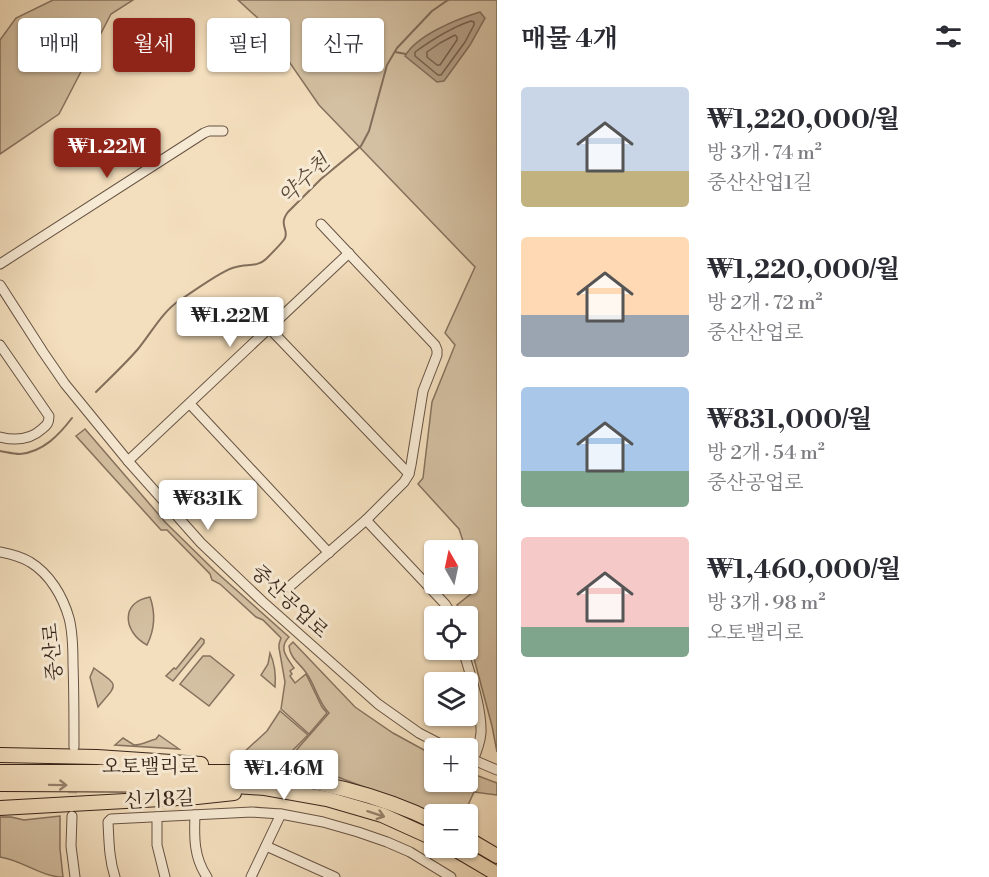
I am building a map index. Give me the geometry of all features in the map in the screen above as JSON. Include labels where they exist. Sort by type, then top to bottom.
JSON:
[{"type":"highway","points":[[0,755],[220,765],[250,772]]},
{"type":"highway","name":"오토밸리로","points":[[0,772],[250,772],[324,783],[375,798],[424,817]]},
{"type":"highway","name":"오토밸리로","points":[[0,784],[221,785],[265,788],[338,802],[382,815],[424,834]]},
{"type":"highway","points":[[0,808],[197,797],[265,788]]},
{"type":"highway","points":[[478,845],[495,854]]},
{"type":"highway","points":[[470,858],[497,874]]},
{"type":"street","points":[[0,264],[204,133],[223,131]]},
{"type":"street","points":[[289,587],[366,520],[404,482],[409,474],[423,391],[437,355],[435,345],[321,224]]},
{"type":"street","points":[[128,461],[349,254]]},
{"type":"street","name":"중산공업로","points":[[0,285],[65,384],[128,461],[201,543],[262,601],[378,704],[431,738]]},
{"type":"street","points":[[270,329],[409,474]]},
{"type":"street","points":[[0,345],[49,416],[47,424],[30,437],[19,440],[0,437]]},
{"type":"street","points":[[0,365],[9,359]]},
{"type":"street","points":[[190,404],[329,553]]},
{"type":"street","points":[[366,520],[446,606]]},
{"type":"street","name":"중산로","points":[[0,552],[17,556],[36,567],[50,581],[64,606],[70,626],[73,654],[74,747]]},
{"type":"street","points":[[466,660],[479,713],[481,732],[478,748]]},
{"type":"street","points":[[478,762],[497,770]]},
{"type":"street","name":"신기8길","points":[[116,877],[109,845],[108,822],[111,819],[252,812],[281,814],[358,832],[410,852],[451,877]]},
{"type":"street","points":[[251,877],[281,814]]},
{"type":"street","points":[[195,815],[195,850],[207,877]]},
{"type":"street","points":[[72,816],[71,846],[75,877]]},
{"type":"street","points":[[157,817],[157,845],[165,877]]},
{"type":"street","points":[[266,846],[335,877]]},
{"type":"shaded area","points":[[53,0],[133,0],[111,14],[101,33],[101,18],[18,18],[18,72],[81,72],[59,114],[0,154],[0,40],[16,18]]},
{"type":"shaded area","points":[[238,0],[497,0],[497,752],[474,660],[478,660],[478,606],[457,605],[471,594],[478,594],[478,540],[463,540],[459,529],[418,484],[423,478],[432,402],[455,345],[445,333],[475,267],[319,105],[290,63],[290,18],[258,18]]},
{"type":"shaded area","points":[[85,429],[166,523],[215,571],[289,637],[284,649],[286,657],[294,668],[290,671],[292,674],[290,676],[295,683],[306,674],[327,713],[309,734],[281,709],[285,682],[279,648],[281,638],[263,620],[256,617],[220,584],[212,580],[210,574],[167,530],[161,530],[76,436]]},
{"type":"shaded area","points":[[150,597],[154,621],[147,645],[133,633],[128,618],[134,605]]},
{"type":"shaded area","points":[[201,638],[204,643],[173,681],[166,676],[174,668],[176,669]]},
{"type":"shaded area","points":[[293,642],[355,707],[393,733],[424,750],[424,792],[474,792],[469,804],[424,804],[424,809],[335,776],[258,761],[291,756],[329,713],[307,674],[291,654],[289,646]]},
{"type":"shaded area","points":[[270,653],[275,670],[275,687],[261,675],[268,664]]},
{"type":"shaded area","points":[[203,656],[210,656],[234,675],[209,706],[180,684]]},
{"type":"shaded area","points":[[94,668],[112,682],[113,686],[98,707],[90,677]]},
{"type":"shaded area","points":[[280,711],[308,735],[288,755],[262,758],[245,756],[243,753],[267,731]]},
{"type":"shaded area","points":[[159,735],[179,749],[115,745],[123,738],[137,745],[156,739]]},
{"type":"shaded area","points":[[478,776],[497,783],[497,795],[474,792],[478,792]]},
{"type":"shaded area","points":[[60,816],[63,877],[47,874],[0,857],[0,817],[24,820]]},
{"type":"water","points":[[480,12],[485,18],[470,45],[444,81],[437,82],[405,56],[411,48],[428,35],[449,23]]},
{"type":"waterway","name":"약수천","points":[[96,392],[133,355],[162,316],[174,305],[208,281],[230,269],[263,262],[284,240],[286,235],[284,220],[288,212],[321,179],[361,146],[369,131],[387,65],[397,48],[432,11],[448,0]]},
{"type":"waterway","points":[[395,52],[406,54]]},
{"type":"waterway","points":[[0,451],[20,454],[36,450],[62,431],[72,418]]},
{"type":"tunnel","points":[[72,807],[74,752]]}]
